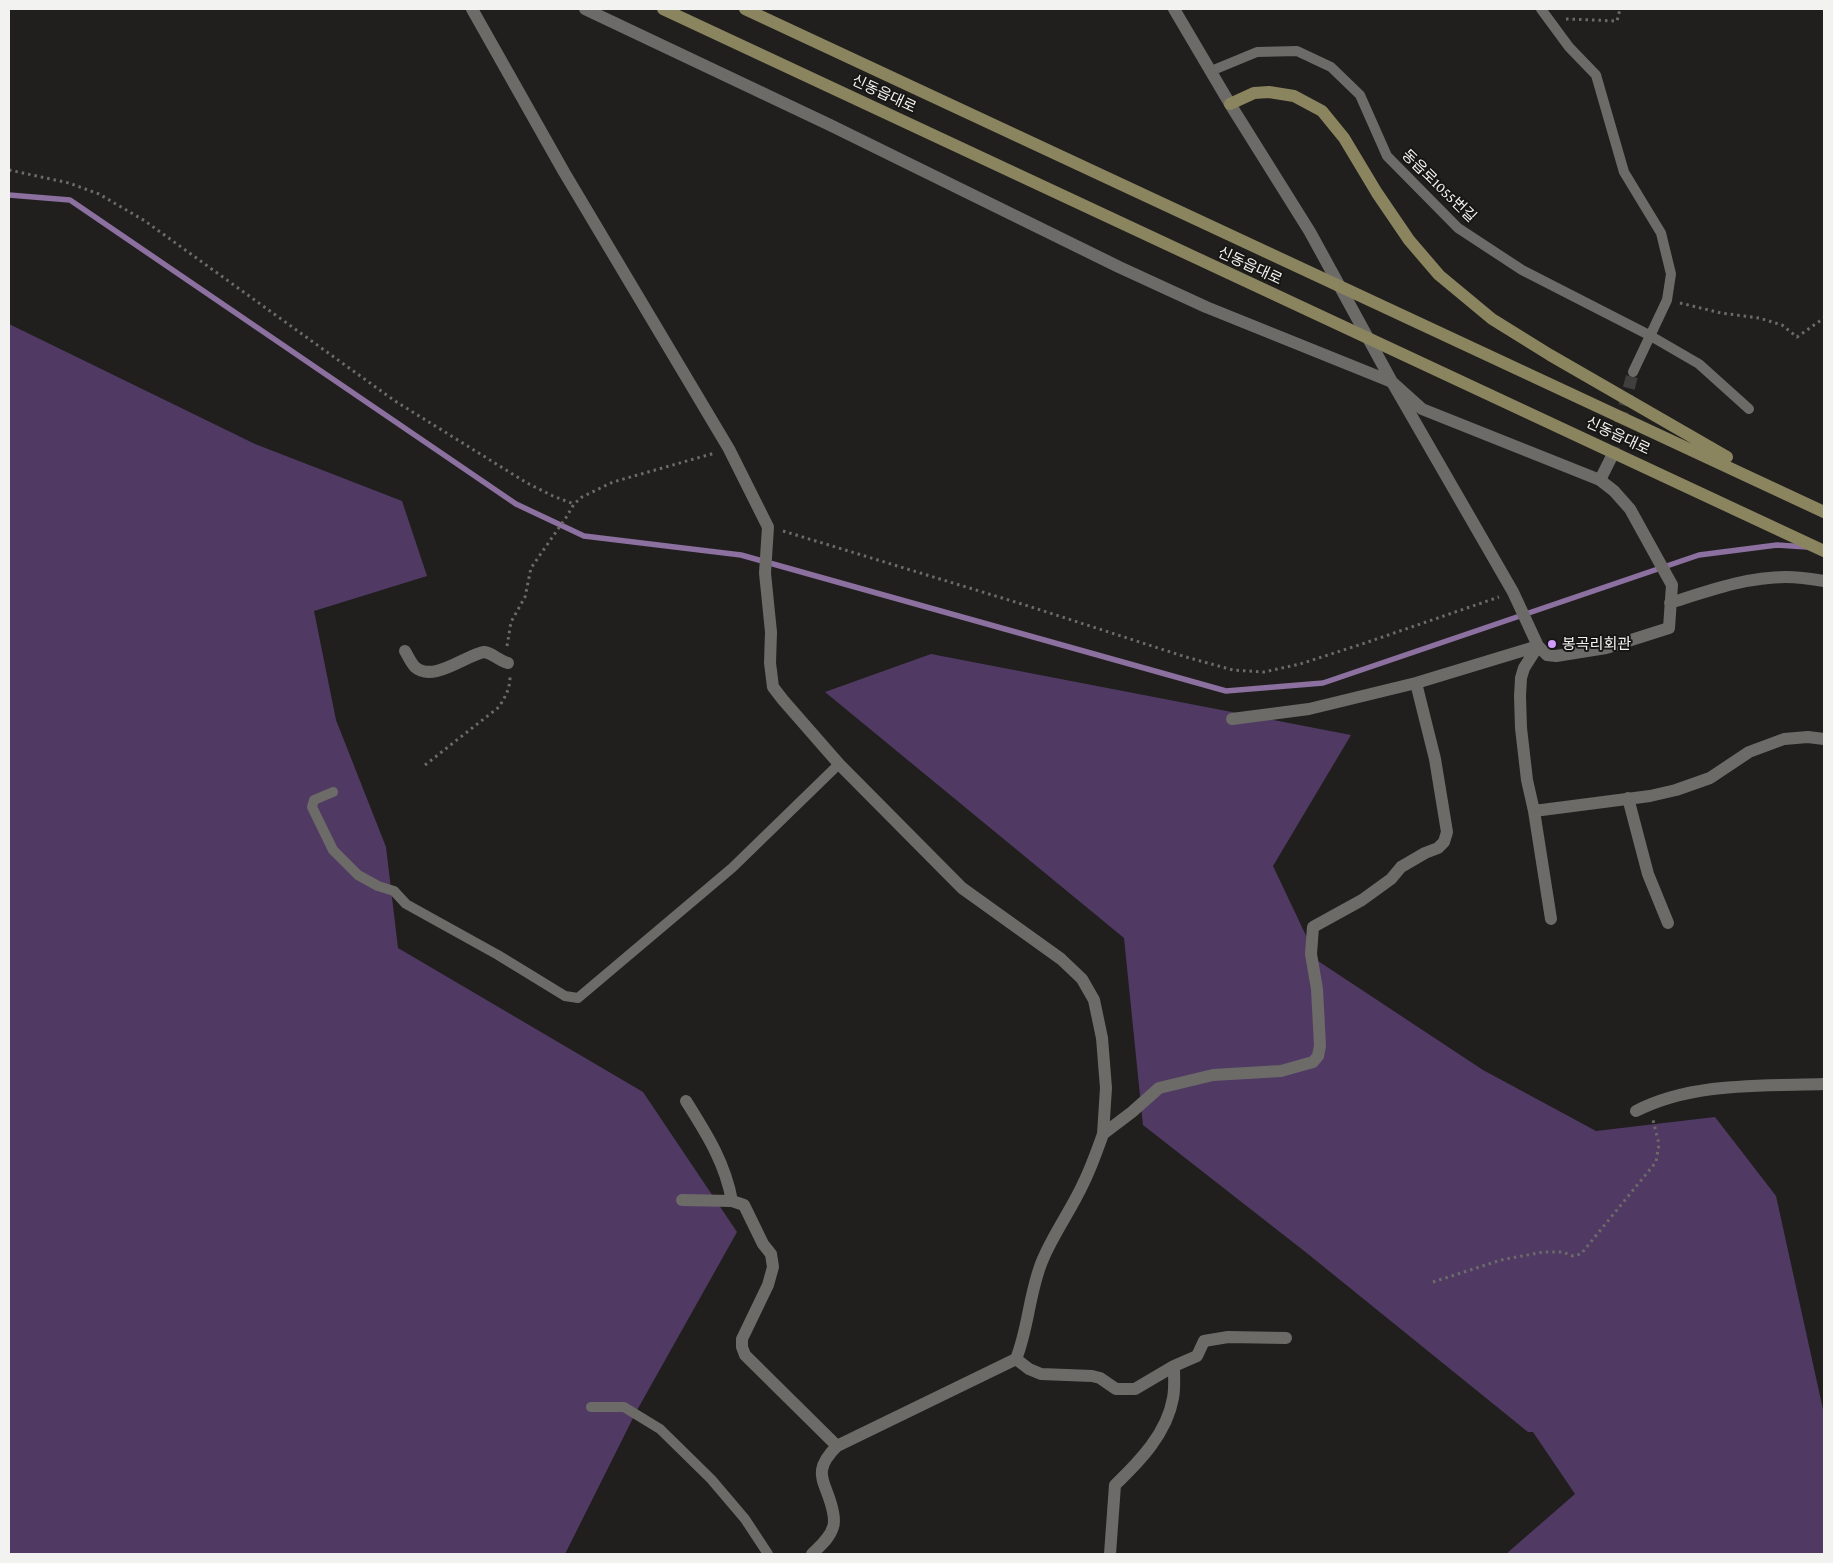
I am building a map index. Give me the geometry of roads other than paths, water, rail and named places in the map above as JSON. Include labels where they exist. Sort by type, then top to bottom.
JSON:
[{"type":"main road","name":"신동읍대로","points":[[663,9],[1824,551]]},
{"type":"main road","name":"신동읍대로","points":[[745,9],[1824,512]]},
{"type":"main road","points":[[1230,104],[1254,93],[1268,92],[1294,96],[1322,112],[1344,138],[1377,193],[1409,240],[1440,276],[1492,319],[1550,355],[1809,505]]},
{"type":"street","points":[[472,9],[564,172],[729,449],[767,532],[765,573],[771,632],[770,662],[773,687],[782,700],[839,764],[962,888],[1060,959],[1082,980],[1094,1000],[1102,1038],[1106,1088],[1103,1134],[1083,1186],[1062,1220],[1042,1259],[1034,1285],[1024,1340],[1016,1359],[837,1446],[824,1460],[821,1472],[823,1484],[832,1506],[834,1526],[830,1535],[812,1554]]},
{"type":"street","points":[[585,9],[1119,267],[1206,307],[1392,382],[1422,409],[1600,480],[1630,510],[1672,585],[1669,628],[1606,648],[1556,656],[1547,655],[1536,641],[1516,597],[1392,382],[1310,232],[1230,104],[1174,9]]},
{"type":"street","points":[[1600,480],[1611,458]]},
{"type":"street","points":[[1670,603],[1753,579],[1787,577],[1824,581]]},
{"type":"street","points":[[1232,718],[1309,709],[1416,683],[1536,641]]},
{"type":"street","points":[[1536,641],[1521,678],[1522,746],[1550,919]]},
{"type":"street","points":[[405,651],[417,669],[423,671],[433,672],[441,670],[484,652],[490,652],[498,660],[508,662]]},
{"type":"street","points":[[1103,1134],[1159,1088],[1213,1075],[1281,1071],[1312,1062],[1318,1056],[1320,1046],[1317,989],[1311,954],[1313,927],[1362,900],[1391,879],[1401,867],[1438,848],[1444,842],[1447,832],[1435,759],[1416,683]]},
{"type":"street","points":[[1534,811],[1650,796],[1690,786],[1710,778],[1749,752],[1784,739],[1808,737],[1824,739]]},
{"type":"street","points":[[1628,798],[1648,874],[1668,923]]},
{"type":"street","points":[[1636,1110],[1654,1102],[1705,1089],[1824,1084]]},
{"type":"street","points":[[686,1100],[716,1150],[729,1185],[732,1201]]},
{"type":"street","points":[[682,1200],[732,1201],[744,1205],[770,1254],[773,1267],[768,1285],[742,1339],[745,1355],[837,1446]]},
{"type":"street","points":[[1016,1359],[1029,1369],[1041,1374],[1092,1376],[1100,1378],[1116,1389],[1135,1389],[1174,1366],[1197,1356],[1204,1341],[1228,1338],[1286,1338]]},
{"type":"street","points":[[1110,1554],[1115,1485],[1132,1468],[1166,1423],[1173,1398],[1174,1366]]},
{"type":"lane","points":[[1541,9],[1569,47],[1596,75],[1624,172],[1661,234],[1671,274],[1667,300],[1632,372]]},
{"type":"lane","name":"동읍로1055번길","points":[[1211,71],[1256,52],[1297,51],[1331,67],[1360,95],[1387,156],[1458,228],[1522,270],[1649,335],[1699,364],[1749,409]]},
{"type":"lane","points":[[333,792],[314,800],[312,807],[333,850],[358,875],[378,886],[394,891],[406,904],[498,955],[565,996],[578,998],[732,868],[839,764]]},
{"type":"lane","points":[[591,1407],[624,1406],[660,1429],[711,1479],[745,1519],[768,1554]]},
{"type":"waterway","points":[[9,195],[70,200],[516,504],[584,536],[741,555],[1226,691],[1323,683],[1699,555],[1777,545],[1807,547]]},
{"type":"tunnel","points":[[1611,458],[1633,372]]},
{"type":"place","name":"봉곡리회관","points":[[1552,644]]}]
